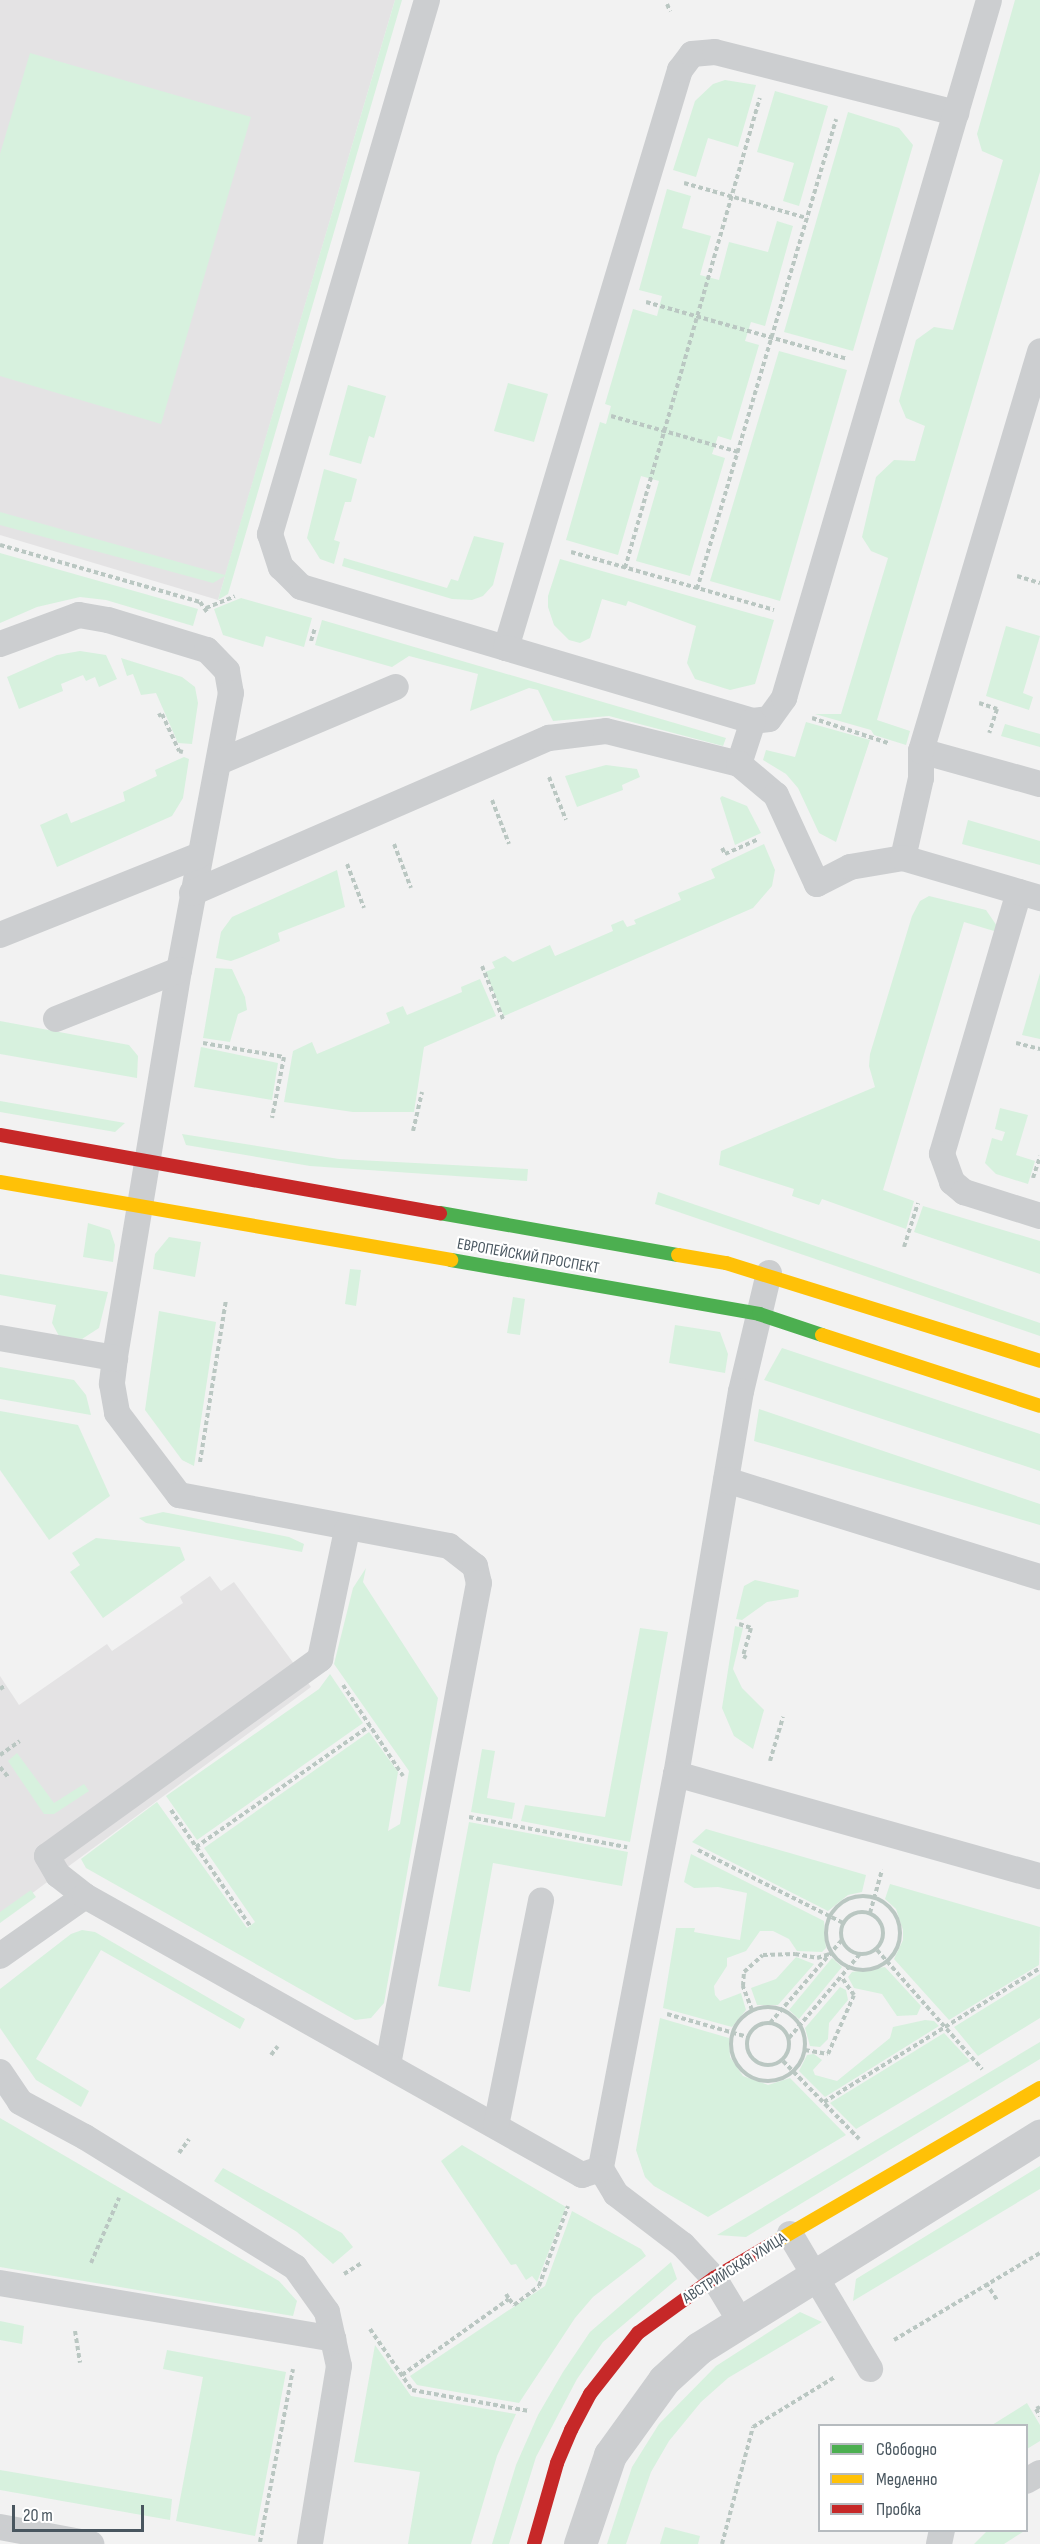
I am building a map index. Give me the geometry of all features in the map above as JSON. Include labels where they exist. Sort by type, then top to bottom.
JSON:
[{"type":"street","name":"ЕВРОПЕЙСКИЙ ПРОСПЕКТ","points":[[0,1136],[726,1263],[769,1274],[1040,1361]]},
{"type":"street","name":"ЕВРОПЕЙСКИЙ ПРОСПЕКТ","points":[[0,1182],[759,1314],[1040,1406]]},
{"type":"street","name":"АВСТРИЙСКАЯ УЛИЦА","points":[[534,2544],[557,2463],[590,2394],[638,2333],[714,2278],[1040,2088]]},
{"type":"street","points":[[580,2544],[610,2455],[664,2380],[699,2348],[814,2274],[1040,2136]]},
{"type":"lane","points":[[427,0],[270,534],[281,567],[301,587],[753,721],[769,719],[784,698],[989,0]]},
{"type":"lane","points":[[506,648],[680,70],[692,54],[715,52],[956,113]]},
{"type":"lane","points":[[903,858],[921,778],[921,751],[1040,351]]},
{"type":"lane","points":[[0,644],[79,615],[207,650],[227,671],[231,693],[192,893],[146,1161],[142,1206],[112,1384],[117,1413],[179,1495],[347,1530],[449,1546],[475,1566],[479,1583],[388,2066]]},
{"type":"lane","points":[[219,762],[396,687]]},
{"type":"lane","points":[[739,764],[753,721]]},
{"type":"lane","points":[[192,893],[549,738],[606,730],[739,764],[776,795],[817,884],[850,867],[903,858],[1029,895],[942,1154],[952,1182],[964,1192],[1040,1216]]},
{"type":"lane","points":[[921,751],[1040,784]]},
{"type":"lane","points":[[0,935],[200,855]]},
{"type":"lane","points":[[56,1019],[179,970]]},
{"type":"lane","points":[[591,2172],[676,1774],[745,1365],[769,1274]]},
{"type":"lane","points":[[0,1338],[115,1358]]},
{"type":"lane","points":[[726,1480],[1040,1577]]},
{"type":"lane","points":[[347,1530],[320,1659],[152,1783],[46,1856],[58,1875],[86,1896],[496,2126],[591,2172],[683,2245],[714,2278],[740,2321]]},
{"type":"lane","points":[[676,1774],[1040,1876]]},
{"type":"lane","points":[[0,1956],[86,1896]]},
{"type":"lane","points":[[496,2126],[541,1900]]},
{"type":"lane","points":[[0,2072],[20,2102],[85,2137],[295,2267],[327,2312],[339,2366],[310,2544]]},
{"type":"lane","points":[[790,2234],[870,2369]]},
{"type":"lane","points":[[0,2283],[333,2339]]},
{"type":"lane","points":[[0,2527],[91,2544]]},
{"type":"path","points":[[667,4],[670,11]]},
{"type":"path","points":[[625,568],[763,89]]},
{"type":"path","points":[[697,589],[838,110]]},
{"type":"path","points":[[681,182],[807,218]]},
{"type":"path","points":[[636,299],[856,362]]},
{"type":"path","points":[[602,413],[738,452]]},
{"type":"path","points":[[0,545],[200,602],[206,608],[208,618]]},
{"type":"path","points":[[563,549],[784,612]]},
{"type":"path","points":[[1017,576],[1040,583]]},
{"type":"path","points":[[206,608],[235,596]]},
{"type":"path","points":[[979,703],[997,709],[988,739]]},
{"type":"path","points":[[158,716],[162,714],[174,742]]},
{"type":"path","points":[[808,717],[895,745]]},
{"type":"path","points":[[549,777],[566,820]]},
{"type":"path","points":[[492,800],[508,844]]},
{"type":"path","points":[[722,848],[725,854],[767,835]]},
{"type":"path","points":[[393,841],[411,888]]},
{"type":"path","points":[[346,861],[364,908]]},
{"type":"path","points":[[482,966],[503,1019]]},
{"type":"path","points":[[197,1041],[284,1057],[272,1118]]},
{"type":"path","points":[[1016,1043],[1040,1049]]},
{"type":"path","points":[[413,1131],[422,1092]]},
{"type":"path","points":[[1031,1188],[1040,1156]]},
{"type":"path","points":[[904,1247],[918,1203]]},
{"type":"path","points":[[198,1474],[226,1300]]},
{"type":"path","points":[[747,1658],[743,1656],[751,1628]]},
{"type":"path","points":[[320,1659],[404,1772],[402,1783]]},
{"type":"path","points":[[0,1689],[6,1685]]},
{"type":"path","points":[[770,1761],[783,1717]]},
{"type":"path","points":[[196,1847],[371,1725]]},
{"type":"path","points":[[0,1755],[20,1741]]},
{"type":"path","points":[[0,1767],[9,1778]]},
{"type":"path","points":[[152,1783],[250,1926]]},
{"type":"path","points":[[466,1817],[633,1848]]},
{"type":"path","points":[[687,1845],[843,1923]]},
{"type":"path","points":[[870,1913],[883,1866]]},
{"type":"path","points":[[853,1897],[875,1897],[893,1910],[898,1920],[899,1942],[888,1961],[868,1970],[849,1968],[832,1953],[826,1929],[829,1917],[834,1908],[853,1897]]},
{"type":"path","points":[[843,1923],[858,1912],[870,1913],[883,1929],[877,1950]]},
{"type":"path","points":[[770,2023],[842,1940],[843,1923]]},
{"type":"path","points":[[842,1940],[849,1950],[860,1954],[877,1950]]},
{"type":"path","points":[[877,1950],[982,2069]]},
{"type":"path","points":[[752,2010],[743,1986],[744,1972],[762,1955],[795,1954],[817,1958],[832,1953]]},
{"type":"path","points":[[789,2038],[860,1954]]},
{"type":"path","points":[[824,2102],[1040,1968]]},
{"type":"path","points":[[805,2050],[828,2054],[854,1995],[842,1978]]},
{"type":"path","points":[[781,2009],[801,2025],[805,2050],[793,2072],[782,2079],[766,2082],[750,2077],[738,2067],[732,2052],[733,2033],[740,2020],[752,2010],[781,2009]]},
{"type":"path","points":[[657,2012],[748,2037]]},
{"type":"path","points":[[770,2023],[783,2029],[789,2038],[790,2049],[783,2061],[770,2066],[757,2062],[748,2051],[748,2037],[757,2026],[770,2023]]},
{"type":"path","points":[[783,2061],[859,2139]]},
{"type":"path","points":[[506,2294],[514,2305],[539,2286],[591,2172]]},
{"type":"path","points":[[87,2272],[123,2188]]},
{"type":"path","points":[[889,2336],[895,2341],[986,2283],[1040,2253]]},
{"type":"path","points":[[336,2279],[363,2262]]},
{"type":"path","points":[[986,2283],[997,2300]]},
{"type":"path","points":[[402,2375],[509,2299]]},
{"type":"path","points":[[366,2324],[412,2390],[530,2411]]},
{"type":"path","points":[[75,2327],[80,2363]]},
{"type":"path","points":[[722,2544],[753,2427],[840,2374],[837,2368]]},
{"type":"path","points":[[260,2542],[293,2369]]},
{"type":"path","points":[[1040,2407],[1036,2409],[1040,2416]]},
{"type":"shaded area","points":[[0,0],[395,0],[218,600],[0,535]]},
{"type":"shaded area","points":[[210,1576],[221,1591],[234,1582],[311,1687],[0,1917],[0,1676],[19,1705],[107,1644],[112,1651],[183,1603],[180,1597]]},
{"type":"green space","points":[[395,0],[402,0],[228,594],[218,600],[225,576],[213,583],[0,525],[0,512],[225,575]]},
{"type":"green space","points":[[1015,0],[1040,0],[1040,172],[877,720],[910,731],[906,745],[874,735],[871,730],[815,714],[841,714],[888,558],[871,551],[862,537],[876,477],[894,460],[915,461],[925,426],[906,418],[899,401],[916,340],[934,327],[953,330],[1003,160],[982,151],[977,134]]},
{"type":"green space","points":[[30,53],[251,117],[161,424],[0,376],[0,154]]},
{"type":"green space","points":[[725,80],[756,85],[738,147],[708,138],[696,177],[673,170],[695,101],[713,84]]},
{"type":"green space","points":[[775,91],[828,106],[799,206],[783,201],[794,163],[757,152]]},
{"type":"green space","points":[[848,112],[899,128],[913,145],[853,351],[784,332]]},
{"type":"green space","points":[[667,189],[691,196],[682,228],[711,236],[700,275],[719,280],[729,242],[768,252],[777,221],[793,226],[765,326],[751,322],[745,341],[759,345],[731,440],[718,436],[712,454],[725,458],[690,576],[636,561],[659,481],[641,476],[618,555],[566,540],[600,422],[606,424],[611,406],[605,404],[633,309],[657,316],[662,296],[639,290]]},
{"type":"green space","points":[[779,351],[847,370],[780,601],[710,581]]},
{"type":"green space","points":[[508,383],[548,394],[534,442],[494,431]]},
{"type":"green space","points":[[348,385],[386,396],[374,438],[369,436],[361,464],[329,455]]},
{"type":"green space","points":[[324,469],[357,479],[351,502],[345,502],[334,540],[340,542],[334,564],[320,559],[307,538]]},
{"type":"green space","points":[[474,536],[504,543],[493,585],[483,596],[472,600],[452,599],[342,566],[344,558],[447,588],[451,579],[458,581]]},
{"type":"green space","points":[[0,553],[198,609],[193,626],[106,600],[80,597],[37,607],[0,623]]},
{"type":"green space","points":[[560,559],[774,620],[755,684],[730,690],[695,679],[687,663],[696,626],[628,601],[626,606],[602,599],[590,638],[580,643],[569,640],[554,625],[548,607],[548,596]]},
{"type":"green space","points":[[241,598],[312,618],[304,647],[266,636],[263,647],[223,635],[214,609]]},
{"type":"green space","points":[[322,620],[726,738],[723,746],[609,716],[553,721],[538,690],[529,688],[470,711],[478,674],[409,656],[392,667],[315,645]]},
{"type":"green space","points":[[1006,626],[1040,636],[1023,693],[1033,697],[1029,710],[986,696]]},
{"type":"green space","points":[[80,651],[106,655],[117,679],[99,687],[95,677],[86,681],[83,675],[61,684],[63,691],[19,709],[7,677],[57,655]]},
{"type":"green space","points":[[121,658],[182,677],[195,687],[198,703],[192,744],[178,743],[156,693],[141,695],[133,674],[127,676]]},
{"type":"green space","points":[[806,722],[870,740],[836,842],[819,833],[798,788],[786,774],[763,760],[766,750],[795,757]]},
{"type":"green space","points":[[1005,724],[1040,734],[1040,747],[1001,736]]},
{"type":"green space","points":[[184,757],[189,759],[183,798],[172,816],[57,867],[40,825],[67,813],[71,823],[125,801],[123,792],[157,776],[155,770]]},
{"type":"green space","points":[[606,765],[637,769],[640,777],[622,785],[623,790],[577,807],[565,776]]},
{"type":"green space","points":[[722,796],[747,806],[761,833],[735,845],[720,798]]},
{"type":"green space","points":[[968,820],[1040,841],[1040,865],[962,844]]},
{"type":"green space","points":[[764,844],[775,870],[772,886],[753,908],[504,1016],[485,972],[495,968],[492,962],[505,956],[513,962],[550,945],[555,956],[613,931],[611,925],[623,920],[627,927],[636,924],[634,920],[681,900],[678,893],[715,878],[711,869]]},
{"type":"green space","points":[[337,870],[345,907],[278,933],[280,941],[242,957],[231,961],[216,958],[221,932],[232,917]]},
{"type":"green space","points":[[929,896],[986,910],[997,926],[994,931],[964,922],[883,1190],[914,1201],[906,1229],[822,1199],[819,1205],[792,1196],[794,1189],[719,1165],[721,1151],[875,1087],[869,1066],[870,1054],[912,916],[920,901]]},
{"type":"green space","points":[[215,968],[232,969],[245,997],[247,1010],[238,1014],[230,1042],[203,1038]]},
{"type":"green space","points":[[1040,973],[1040,1039],[1022,1035]]},
{"type":"green space","points":[[480,979],[496,1016],[424,1047],[414,1112],[353,1112],[284,1102],[293,1051],[312,1042],[317,1054],[390,1023],[386,1013],[403,1006],[407,1015],[462,992],[461,987]]},
{"type":"green space","points":[[0,1021],[129,1045],[138,1056],[137,1078],[0,1054]]},
{"type":"green space","points":[[201,1047],[278,1063],[272,1100],[194,1087]]},
{"type":"green space","points":[[0,1101],[125,1123],[115,1132],[0,1112]]},
{"type":"green space","points":[[1000,1108],[1028,1115],[1016,1155],[1035,1161],[1028,1184],[996,1174],[985,1163],[992,1138],[1002,1141],[1005,1132],[995,1129]]},
{"type":"green space","points":[[182,1134],[339,1159],[528,1169],[527,1181],[310,1166],[186,1145]]},
{"type":"green space","points":[[658,1192],[1040,1323],[1040,1336],[655,1204]]},
{"type":"green space","points":[[923,1206],[1040,1241],[1040,1274],[914,1232]]},
{"type":"green space","points":[[88,1223],[110,1230],[115,1245],[113,1262],[83,1257]]},
{"type":"green space","points":[[169,1237],[201,1242],[195,1277],[153,1269],[155,1254]]},
{"type":"green space","points":[[350,1269],[361,1270],[356,1306],[345,1304]]},
{"type":"green space","points":[[0,1274],[108,1292],[99,1328],[82,1339],[59,1336],[52,1323],[56,1305],[0,1295]]},
{"type":"green space","points":[[513,1297],[525,1299],[520,1335],[507,1333]]},
{"type":"green space","points":[[159,1311],[216,1322],[194,1466],[182,1460],[145,1410]]},
{"type":"green space","points":[[675,1325],[720,1332],[728,1354],[725,1373],[669,1363]]},
{"type":"green space","points":[[782,1348],[1040,1434],[1040,1471],[764,1380]]},
{"type":"green space","points":[[0,1367],[74,1380],[86,1395],[91,1415],[0,1399]]},
{"type":"green space","points":[[759,1409],[1040,1504],[1040,1525],[754,1441]]},
{"type":"green space","points":[[0,1411],[78,1425],[110,1496],[49,1540],[0,1470]]},
{"type":"green space","points":[[163,1512],[289,1537],[304,1544],[302,1552],[146,1523],[139,1518]]},
{"type":"green space","points":[[96,1538],[180,1547],[185,1560],[103,1618],[70,1572],[80,1565],[72,1553]]},
{"type":"green space","points":[[366,1568],[363,1582],[438,1698],[384,2003],[371,2018],[355,2020],[86,1868],[81,1859],[157,1802],[247,1928],[255,1922],[204,1848],[369,1732],[398,1772],[388,1831],[400,1824],[409,1771],[334,1664],[353,1588]]},
{"type":"green space","points":[[755,1580],[799,1590],[798,1597],[767,1602],[742,1620],[736,1619],[744,1586]]},
{"type":"green space","points":[[735,1626],[743,1628],[733,1669],[742,1688],[764,1710],[753,1749],[734,1736],[722,1708]]},
{"type":"green space","points":[[640,1628],[668,1632],[630,1842],[521,1821],[525,1805],[605,1817]]},
{"type":"green space","points":[[330,1674],[363,1723],[197,1840],[166,1796],[319,1689]]},
{"type":"green space","points":[[482,1749],[495,1751],[487,1798],[515,1803],[512,1819],[471,1812]]},
{"type":"green space","points":[[17,1753],[54,1803],[84,1784],[89,1791],[54,1814],[44,1814],[8,1761]]},
{"type":"green space","points":[[469,1822],[628,1852],[622,1886],[493,1863],[470,1992],[438,1986]]},
{"type":"green space","points":[[706,1829],[866,1875],[862,1892],[848,1895],[828,1911],[692,1842]]},
{"type":"green space","points":[[691,1854],[824,1921],[826,1948],[822,1952],[797,1951],[789,1939],[773,1931],[760,1931],[746,1951],[727,1958],[727,1966],[714,1986],[715,1995],[720,2001],[741,1993],[746,2010],[732,2027],[663,2008],[676,1928],[695,1928],[694,1932],[740,1940],[747,1893],[718,1887],[694,1888],[684,1882]]},
{"type":"green space","points":[[890,1884],[1040,1927],[1039,1965],[949,2020],[894,1959],[903,1940],[903,1930],[896,1909],[885,1899]]},
{"type":"green space","points":[[31,1890],[36,1897],[0,1923],[0,1912]]},
{"type":"green space","points":[[82,1930],[95,1932],[245,2019],[240,2029],[101,1950],[36,2059],[89,2091],[81,2107],[36,2080],[0,2028],[0,1989],[71,1934]]},
{"type":"green space","points":[[796,1957],[814,1964],[778,2005],[757,2005],[751,1988],[776,1979]]},
{"type":"green space","points":[[832,1958],[842,1967],[799,2019],[789,2010]]},
{"type":"green space","points":[[885,1967],[921,2006],[917,2015],[897,2016],[882,1994],[854,1988],[848,1977],[852,1972]]},
{"type":"green space","points":[[1040,1974],[1040,2018],[978,2056],[954,2027]]},
{"type":"green space","points":[[840,1987],[846,1990],[848,2000],[829,2023],[828,2039],[820,2047],[810,2046],[805,2028]]},
{"type":"green space","points":[[660,2018],[729,2038],[730,2057],[743,2076],[768,2085],[790,2078],[846,2135],[708,2217],[654,2186],[645,2177],[636,2150]]},
{"type":"green space","points":[[925,2020],[934,2021],[939,2026],[825,2097],[799,2071],[807,2055],[814,2054],[822,2060],[813,2070],[815,2075],[837,2081],[890,2038],[893,2027]]},
{"type":"green space","points":[[944,2033],[970,2061],[856,2129],[830,2103]]},
{"type":"green space","points":[[1040,2042],[1040,2059],[746,2237],[717,2235]]},
{"type":"green space","points":[[0,2118],[279,2281],[297,2301],[293,2316],[0,2267]]},
{"type":"green space","points":[[462,2145],[566,2207],[537,2282],[532,2276],[526,2280],[516,2264],[511,2265],[441,2161]]},
{"type":"green space","points":[[1040,2166],[1040,2189],[853,2301],[856,2279]]},
{"type":"green space","points":[[223,2168],[342,2233],[353,2247],[333,2264],[297,2232],[214,2181]]},
{"type":"green space","points":[[572,2211],[641,2249],[646,2256],[593,2297],[575,2318],[519,2403],[417,2385],[410,2376],[545,2286]]},
{"type":"green space","points":[[671,2262],[677,2279],[603,2342],[577,2379],[536,2457],[509,2544],[492,2544],[516,2465],[538,2415],[563,2372],[590,2332]]},
{"type":"green space","points":[[800,2312],[822,2322],[728,2378],[701,2402],[669,2441],[651,2472],[626,2544],[607,2544],[632,2467],[659,2424],[716,2366]]},
{"type":"green space","points":[[0,2321],[24,2326],[22,2344],[0,2340]]},
{"type":"green space","points":[[375,2345],[411,2396],[516,2414],[497,2456],[471,2544],[408,2544],[420,2472],[354,2462]]},
{"type":"green space","points":[[167,2350],[286,2372],[255,2536],[176,2521],[203,2377],[163,2369]]},
{"type":"green space","points":[[1027,2403],[1040,2425],[1040,2441],[1028,2448],[1028,2424],[994,2424]]},
{"type":"green space","points":[[0,2470],[172,2499],[170,2520],[0,2490]]},
{"type":"green space","points":[[665,2527],[700,2536],[698,2544],[660,2544]]},
{"type":"green space","points":[[986,2532],[1023,2532],[1004,2544],[974,2544]]},
{"type":"traffic: fast","points":[[440,1213],[678,1255]]},
{"type":"traffic: fast","points":[[451,1260],[759,1314],[822,1335]]},
{"type":"traffic: slow","points":[[0,1182],[451,1260]]},
{"type":"traffic: slow","points":[[678,1255],[726,1263],[1040,1361]]},
{"type":"traffic: slow","points":[[822,1335],[1040,1406]]},
{"type":"traffic: slow","points":[[777,2241],[1040,2088]]},
{"type":"traffic: jam","points":[[0,1135],[440,1213]]},
{"type":"traffic: jam","points":[[534,2544],[557,2463],[571,2430],[590,2394],[638,2333],[714,2278],[777,2241]]}]
